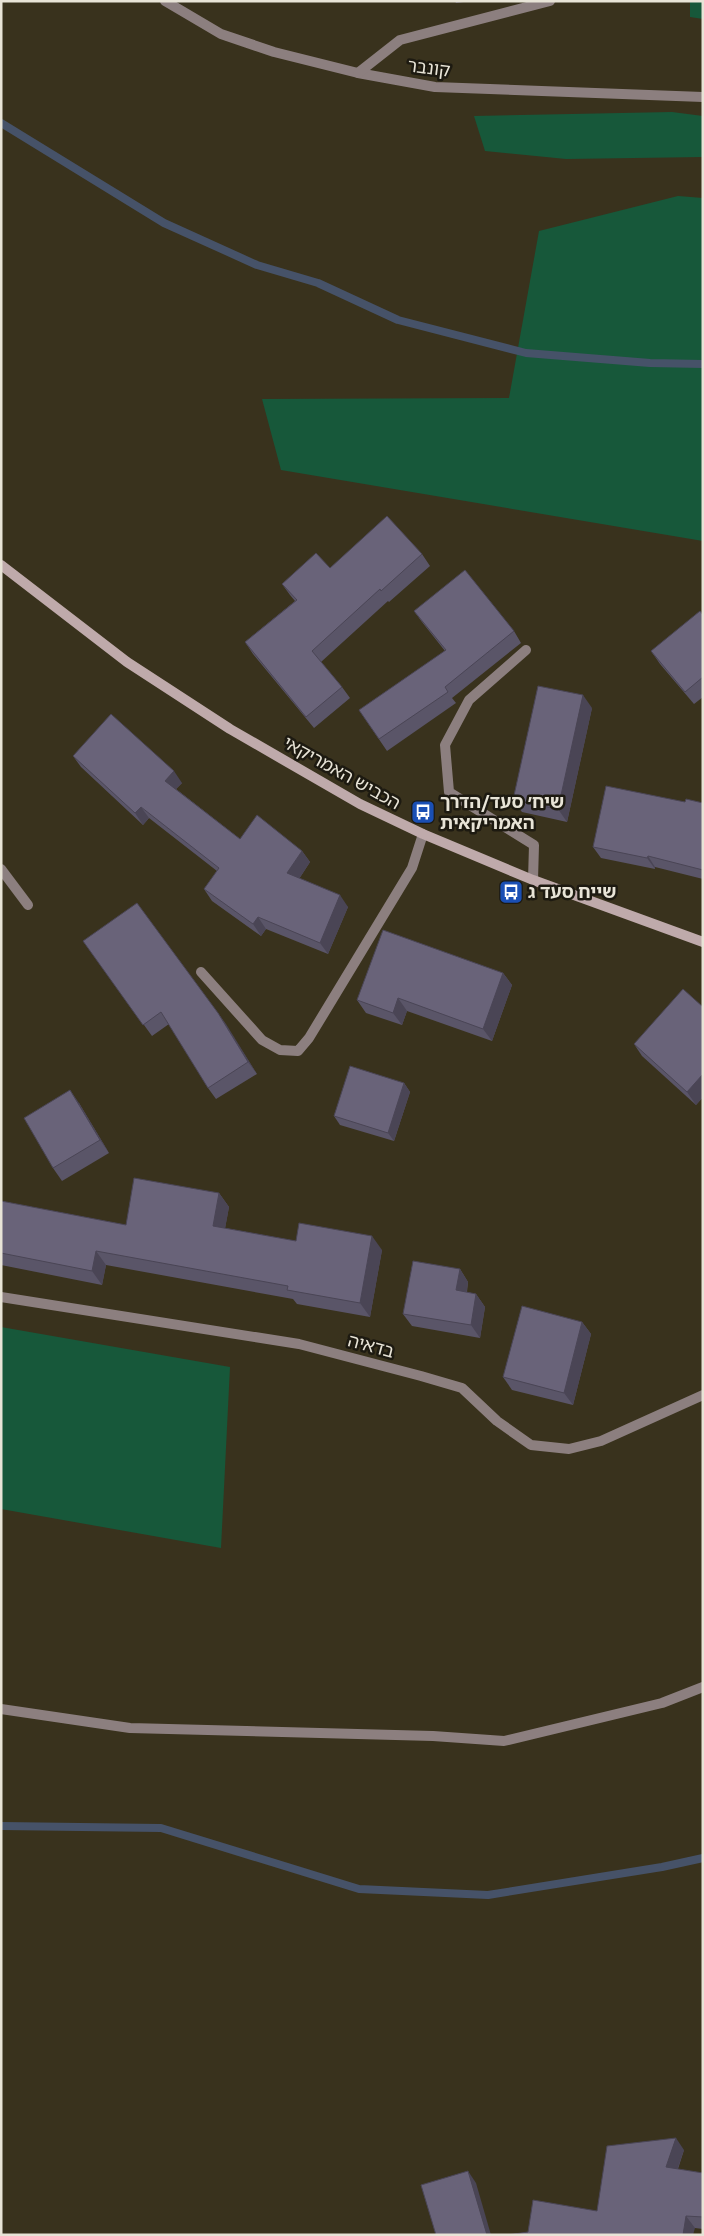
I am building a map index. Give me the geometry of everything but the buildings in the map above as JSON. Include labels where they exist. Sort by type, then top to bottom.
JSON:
[{"type":"main road","name":"הכביש האמריקאי","points":[[1,565],[127,662],[230,729],[360,804],[422,834],[532,880],[703,942]]},
{"type":"street","name":"קונבר","points":[[165,1],[221,34],[274,52],[358,74],[435,87],[703,97]]},
{"type":"street","points":[[358,74],[400,40],[550,1]]},
{"type":"street","points":[[526,650],[469,700],[445,745],[449,792],[534,845],[532,880]]},
{"type":"street","points":[[201,972],[262,1040],[280,1050],[298,1051],[309,1038],[412,868],[422,834]]},
{"type":"street","points":[[1,869],[28,905]]},
{"type":"street","name":"בדאיה","points":[[1,1296],[299,1344],[421,1376],[462,1388],[497,1421],[531,1445],[569,1449],[601,1441],[703,1395]]},
{"type":"street","points":[[1,1709],[130,1728],[423,1736],[504,1741],[662,1703],[703,1687]]},
{"type":"green space","points":[[690,1],[703,1],[703,19],[690,17]]},
{"type":"green space","points":[[672,112],[703,116],[703,157],[566,159],[485,151],[474,116]]},
{"type":"green space","points":[[678,196],[703,198],[703,541],[281,470],[262,399],[509,398],[539,231]]},
{"type":"green space","points":[[1,1327],[230,1367],[221,1548],[1,1509]]},
{"type":"waterway","points":[[1,123],[164,223],[257,265],[318,283],[398,320],[526,353],[650,363],[703,364]]},
{"type":"waterway","points":[[1,1826],[161,1828],[359,1889],[488,1895],[662,1867],[703,1858]]},
{"type":"place","name":"שיח׳ סעד/הדרך האמריקאית","points":[[423,812]]},
{"type":"place","name":"שייח סעד ג","points":[[511,892]]}]
